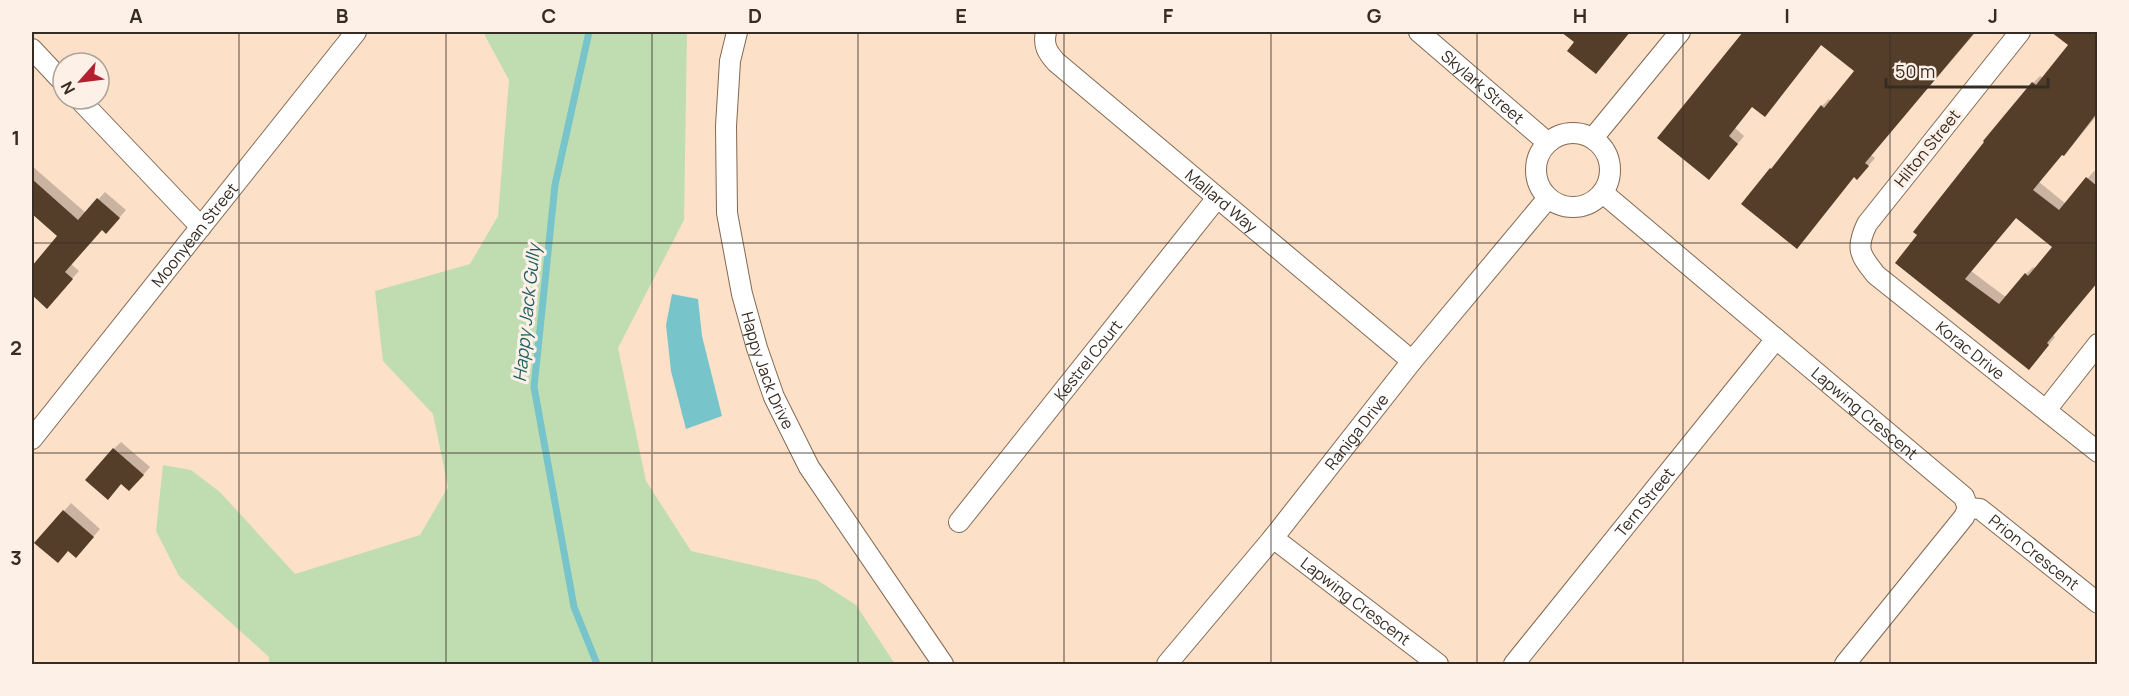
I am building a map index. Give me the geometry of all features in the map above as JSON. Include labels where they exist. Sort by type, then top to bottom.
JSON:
[{"type":"street","name":"Moonyean Street","points":[[32,439],[356,32]]},
{"type":"street","name":"Happy Jack Drive","points":[[737,32],[730,61],[726,126],[728,213],[742,294],[774,398],[809,467],[943,664]]},
{"type":"street","name":"Mallard Way","points":[[1046,32],[1044,41],[1047,53],[1056,62],[1412,361]]},
{"type":"street","name":"Skylark Street","points":[[1419,32],[1547,142]]},
{"type":"street","points":[[1593,138],[1680,32]]},
{"type":"street","name":"Hilton Street","points":[[1860,239],[1867,224],[2020,32]]},
{"type":"street","points":[[32,49],[51,69]]},
{"type":"street","points":[[90,111],[201,227]]},
{"type":"street","points":[[1569,133],[1582,134],[1593,138],[1602,147],[1611,170],[1609,182],[1594,202],[1571,208],[1559,205],[1548,198],[1540,188],[1536,170],[1540,152],[1547,142],[1569,133]]},
{"type":"street","name":"Lapwing Crescent","points":[[1603,193],[1964,496],[1968,508]]},
{"type":"street","name":"Kestrel Court","points":[[959,522],[1217,198]]},
{"type":"street","name":"Raniga Drive","points":[[1167,664],[1273,538],[1412,361],[1548,198]]},
{"type":"street","name":"Korac Drive","points":[[1860,239],[1862,257],[1876,275],[2097,452]]},
{"type":"street","name":"Tern Street","points":[[1514,664],[1776,339]]},
{"type":"street","points":[[2046,410],[2097,344]]},
{"type":"street","points":[[1845,664],[1964,517],[1968,508]]},
{"type":"street","name":"Prion Crescent","points":[[1968,508],[1980,509],[2097,603]]},
{"type":"street","name":"Lapwing Crescent","points":[[1273,538],[1438,664]]},
{"type":"green space","points":[[483,32],[687,32],[684,220],[618,348],[646,481],[691,551],[817,580],[856,605],[895,664],[269,664],[269,657],[179,576],[156,531],[163,465],[191,470],[220,492],[295,574],[420,535],[448,487],[433,414],[383,361],[375,291],[470,264],[498,216],[509,80]]},
{"type":"water","points":[[672,294],[698,299],[702,336],[722,416],[686,429],[671,371],[666,325]]},
{"type":"building","points":[[1561,32],[1630,32],[1596,74],[1567,51],[1574,42]]},
{"type":"building","points":[[1743,32],[1975,32],[1865,163],[1869,166],[1857,180],[1854,177],[1797,249],[1741,204],[1821,105],[1824,108],[1854,71],[1821,45],[1765,117],[1752,107],[1729,136],[1738,144],[1709,180],[1657,138]]},
{"type":"building","points":[[2051,32],[2097,32],[2097,113],[2064,156],[2062,155],[2033,190],[2059,210],[2086,177],[2097,186],[2097,283],[2047,343],[2049,345],[2029,370],[1895,263],[1917,235],[1913,232],[1983,141],[2032,82],[2036,85],[2068,45]],"holes":[[[2016,218],[2052,247],[2028,276],[2025,273],[1999,304],[1965,279]]]},
{"type":"building","points":[[32,179],[78,220],[97,198],[120,218],[106,234],[102,230],[65,272],[73,279],[47,309],[32,295],[32,266],[57,236],[32,214]]},
{"type":"building","points":[[113,448],[144,475],[129,491],[121,484],[108,500],[85,480]]},
{"type":"building","points":[[63,510],[94,537],[76,558],[68,551],[58,563],[34,543]]},
{"type":"waterway","name":"Happy Jack Gully","points":[[589,32],[555,185],[534,387],[574,607],[597,664]]}]
